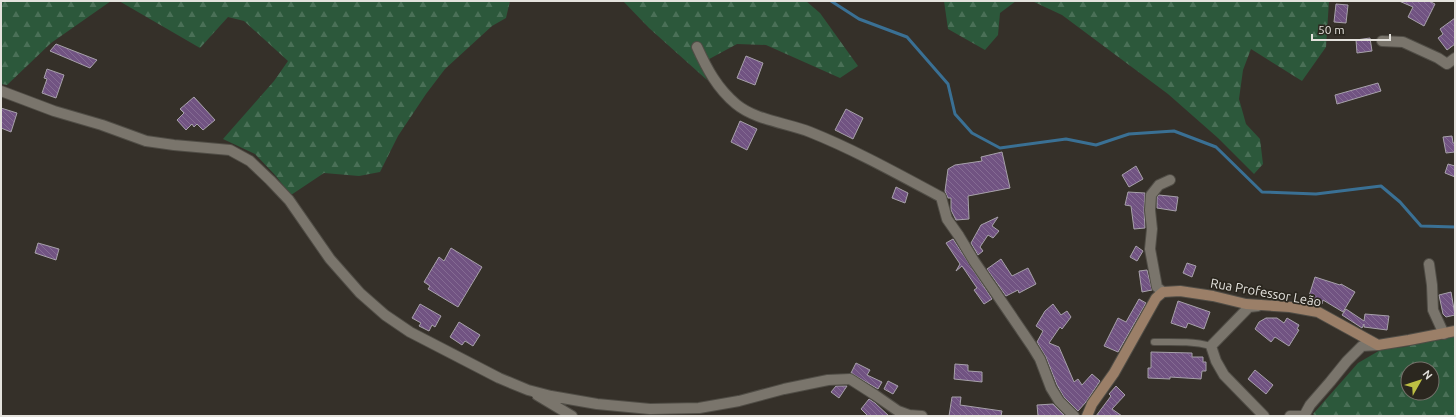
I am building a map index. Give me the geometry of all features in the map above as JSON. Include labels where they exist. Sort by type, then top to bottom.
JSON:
[{"type":"street","points":[[1382,41],[1403,42],[1438,58],[1447,64],[1455,58]]},
{"type":"street","points":[[698,47],[706,67],[720,88],[738,105],[760,117],[809,132],[852,151],[941,197],[947,219],[1032,346],[1040,359],[1051,388],[1059,401],[1074,416]]},
{"type":"street","points":[[1,91],[54,111],[102,125],[146,141],[230,150],[250,161],[289,200],[330,259],[355,287],[385,315],[410,332],[499,378],[528,390],[551,396],[596,404],[650,408],[699,408],[739,401],[784,389],[828,380],[850,379],[898,411],[922,416]]},
{"type":"street","points":[[1087,416],[1092,404],[1114,373],[1156,298],[1163,292],[1157,287],[1150,249],[1152,229],[1150,210],[1151,195],[1159,185],[1170,180]]},
{"type":"street","points":[[1429,264],[1433,310],[1444,334]]},
{"type":"street","name":"Rua Professor Leão","points":[[1163,292],[1180,291],[1213,296],[1246,304],[1290,307],[1318,312],[1378,344]]},
{"type":"street","points":[[1262,305],[1249,307],[1211,346],[1216,361],[1224,375],[1264,416]]},
{"type":"street","points":[[1290,416],[1304,416],[1310,405],[1347,361],[1362,346],[1455,332]]},
{"type":"street","points":[[528,390],[572,416]]},
{"type":"lane","points":[[1154,342],[1180,342],[1211,346]]},
{"type":"green space","points":[[1,1],[111,1],[51,43],[7,85],[1,84]]},
{"type":"green space","points":[[119,1],[510,1],[506,18],[492,26],[445,69],[398,136],[380,172],[359,176],[324,173],[291,195],[255,154],[223,139],[274,81],[288,61],[244,21],[228,17],[200,48]]},
{"type":"green space","points":[[623,1],[806,1],[820,13],[858,66],[840,78],[766,45],[737,44],[700,64],[707,80],[649,28]]},
{"type":"green space","points":[[944,1],[1016,1],[1000,13],[998,35],[985,50],[948,29]]},
{"type":"green space","points":[[1032,1],[1329,1],[1326,47],[1302,81],[1251,49],[1243,70],[1239,99],[1246,124],[1260,139],[1263,164],[1254,174],[1218,138],[1168,94],[1062,15]]},
{"type":"green space","points":[[1455,332],[1455,416],[1316,416],[1313,414],[1358,363],[1382,349],[1405,347]]},
{"type":"building","points":[[1399,1],[1429,1],[1435,4],[1424,26],[1408,17],[1413,7]]},
{"type":"building","points":[[1336,4],[1348,5],[1346,23],[1334,22]]},
{"type":"building","points":[[1455,18],[1455,44],[1447,50],[1438,38],[1443,34],[1440,29]]},
{"type":"building","points":[[1370,38],[1372,51],[1357,53],[1356,40]]},
{"type":"building","points":[[56,44],[97,60],[90,68],[50,51]]},
{"type":"building","points":[[746,56],[763,63],[755,85],[737,78]]},
{"type":"building","points":[[47,69],[64,75],[56,98],[42,93],[47,79],[44,78]]},
{"type":"building","points":[[1378,83],[1381,91],[1337,104],[1335,95]]},
{"type":"building","points":[[194,97],[215,120],[203,130],[197,124],[194,127],[192,124],[186,130],[177,120],[184,113],[180,109]]},
{"type":"building","points":[[1,108],[17,113],[11,132],[1,128]]},
{"type":"building","points":[[846,109],[863,118],[853,139],[835,130]]},
{"type":"building","points":[[740,121],[757,129],[747,150],[731,142]]},
{"type":"building","points":[[1452,136],[1453,143],[1455,143],[1455,152],[1446,153],[1443,137]]},
{"type":"building","points":[[1002,152],[1010,188],[968,196],[969,219],[956,220],[951,210],[951,198],[948,198],[945,191],[948,169],[955,165],[982,161],[981,157]]},
{"type":"building","points":[[1448,164],[1455,166],[1455,177],[1445,173]]},
{"type":"building","points":[[1136,166],[1143,179],[1129,187],[1122,175]]},
{"type":"building","points":[[896,187],[908,193],[905,203],[892,198]]},
{"type":"building","points":[[1128,192],[1145,193],[1145,228],[1134,229],[1131,206],[1125,205]]},
{"type":"building","points":[[1159,195],[1178,197],[1176,211],[1157,208],[1157,197]]},
{"type":"building","points":[[998,217],[992,226],[999,231],[993,238],[988,235],[980,247],[983,251],[978,255],[971,243],[981,225]]},
{"type":"building","points":[[953,239],[992,299],[984,304],[974,290],[977,288],[962,266],[956,271],[960,264],[946,243]]},
{"type":"building","points":[[38,243],[59,249],[56,260],[35,253]]},
{"type":"building","points":[[1136,246],[1143,251],[1137,261],[1130,257]]},
{"type":"building","points":[[451,248],[482,267],[458,307],[428,289],[430,286],[424,282],[439,257],[444,261]]},
{"type":"building","points":[[1001,259],[1012,276],[1028,268],[1036,284],[1019,293],[1018,290],[1006,296],[987,269]]},
{"type":"building","points":[[1187,263],[1196,266],[1192,277],[1183,273]]},
{"type":"building","points":[[1147,270],[1152,290],[1142,292],[1139,271]]},
{"type":"building","points":[[1315,277],[1340,285],[1341,284],[1355,292],[1343,312],[1323,300],[1322,304],[1308,299]]},
{"type":"building","points":[[1451,292],[1455,315],[1446,317],[1443,314],[1439,295]]},
{"type":"building","points":[[1139,299],[1146,303],[1118,352],[1104,346],[1118,318],[1126,322]]},
{"type":"building","points":[[1178,301],[1210,312],[1204,329],[1188,323],[1186,328],[1171,323]]},
{"type":"building","points":[[420,304],[441,316],[435,327],[432,325],[429,331],[419,326],[421,323],[412,318]]},
{"type":"building","points":[[1053,304],[1061,315],[1067,311],[1071,317],[1062,329],[1060,327],[1049,343],[1059,347],[1074,382],[1078,379],[1082,385],[1092,374],[1100,381],[1078,411],[1064,397],[1057,385],[1046,357],[1037,342],[1043,331],[1036,326],[1045,311]]},
{"type":"building","points":[[1346,309],[1364,321],[1365,314],[1389,316],[1387,330],[1364,327],[1364,324],[1362,328],[1342,315]]},
{"type":"building","points":[[1266,318],[1277,318],[1284,323],[1287,318],[1299,325],[1297,329],[1299,330],[1289,346],[1275,337],[1271,342],[1255,329],[1259,322]]},
{"type":"building","points":[[459,322],[480,335],[473,346],[465,341],[462,345],[450,337]]},
{"type":"building","points":[[1151,352],[1192,353],[1192,357],[1203,357],[1203,362],[1206,362],[1206,371],[1202,371],[1201,379],[1170,377],[1170,379],[1148,378],[1148,368],[1151,368]]},
{"type":"building","points":[[856,363],[870,370],[867,375],[882,382],[878,389],[851,373]]},
{"type":"building","points":[[955,364],[968,365],[968,371],[982,372],[982,382],[954,379]]},
{"type":"building","points":[[1255,370],[1273,385],[1266,394],[1248,379]]},
{"type":"building","points":[[888,381],[898,386],[893,394],[884,389]]},
{"type":"building","points":[[836,386],[847,386],[839,398],[831,392]]},
{"type":"building","points":[[1116,386],[1125,395],[1112,409],[1122,416],[1096,416],[1111,396],[1109,394]]},
{"type":"building","points":[[952,397],[961,397],[960,405],[1002,411],[1001,416],[949,416]]},
{"type":"building","points":[[869,399],[889,416],[868,416],[861,409]]},
{"type":"building","points":[[1053,404],[1065,416],[1038,416],[1037,405]]},
{"type":"waterway","points":[[831,1],[859,19],[907,37],[948,84],[955,114],[972,133],[1000,148],[1066,139],[1096,145],[1129,134],[1174,131],[1216,147],[1262,192],[1316,194],[1381,186],[1400,202],[1421,226],[1455,227]]}]
